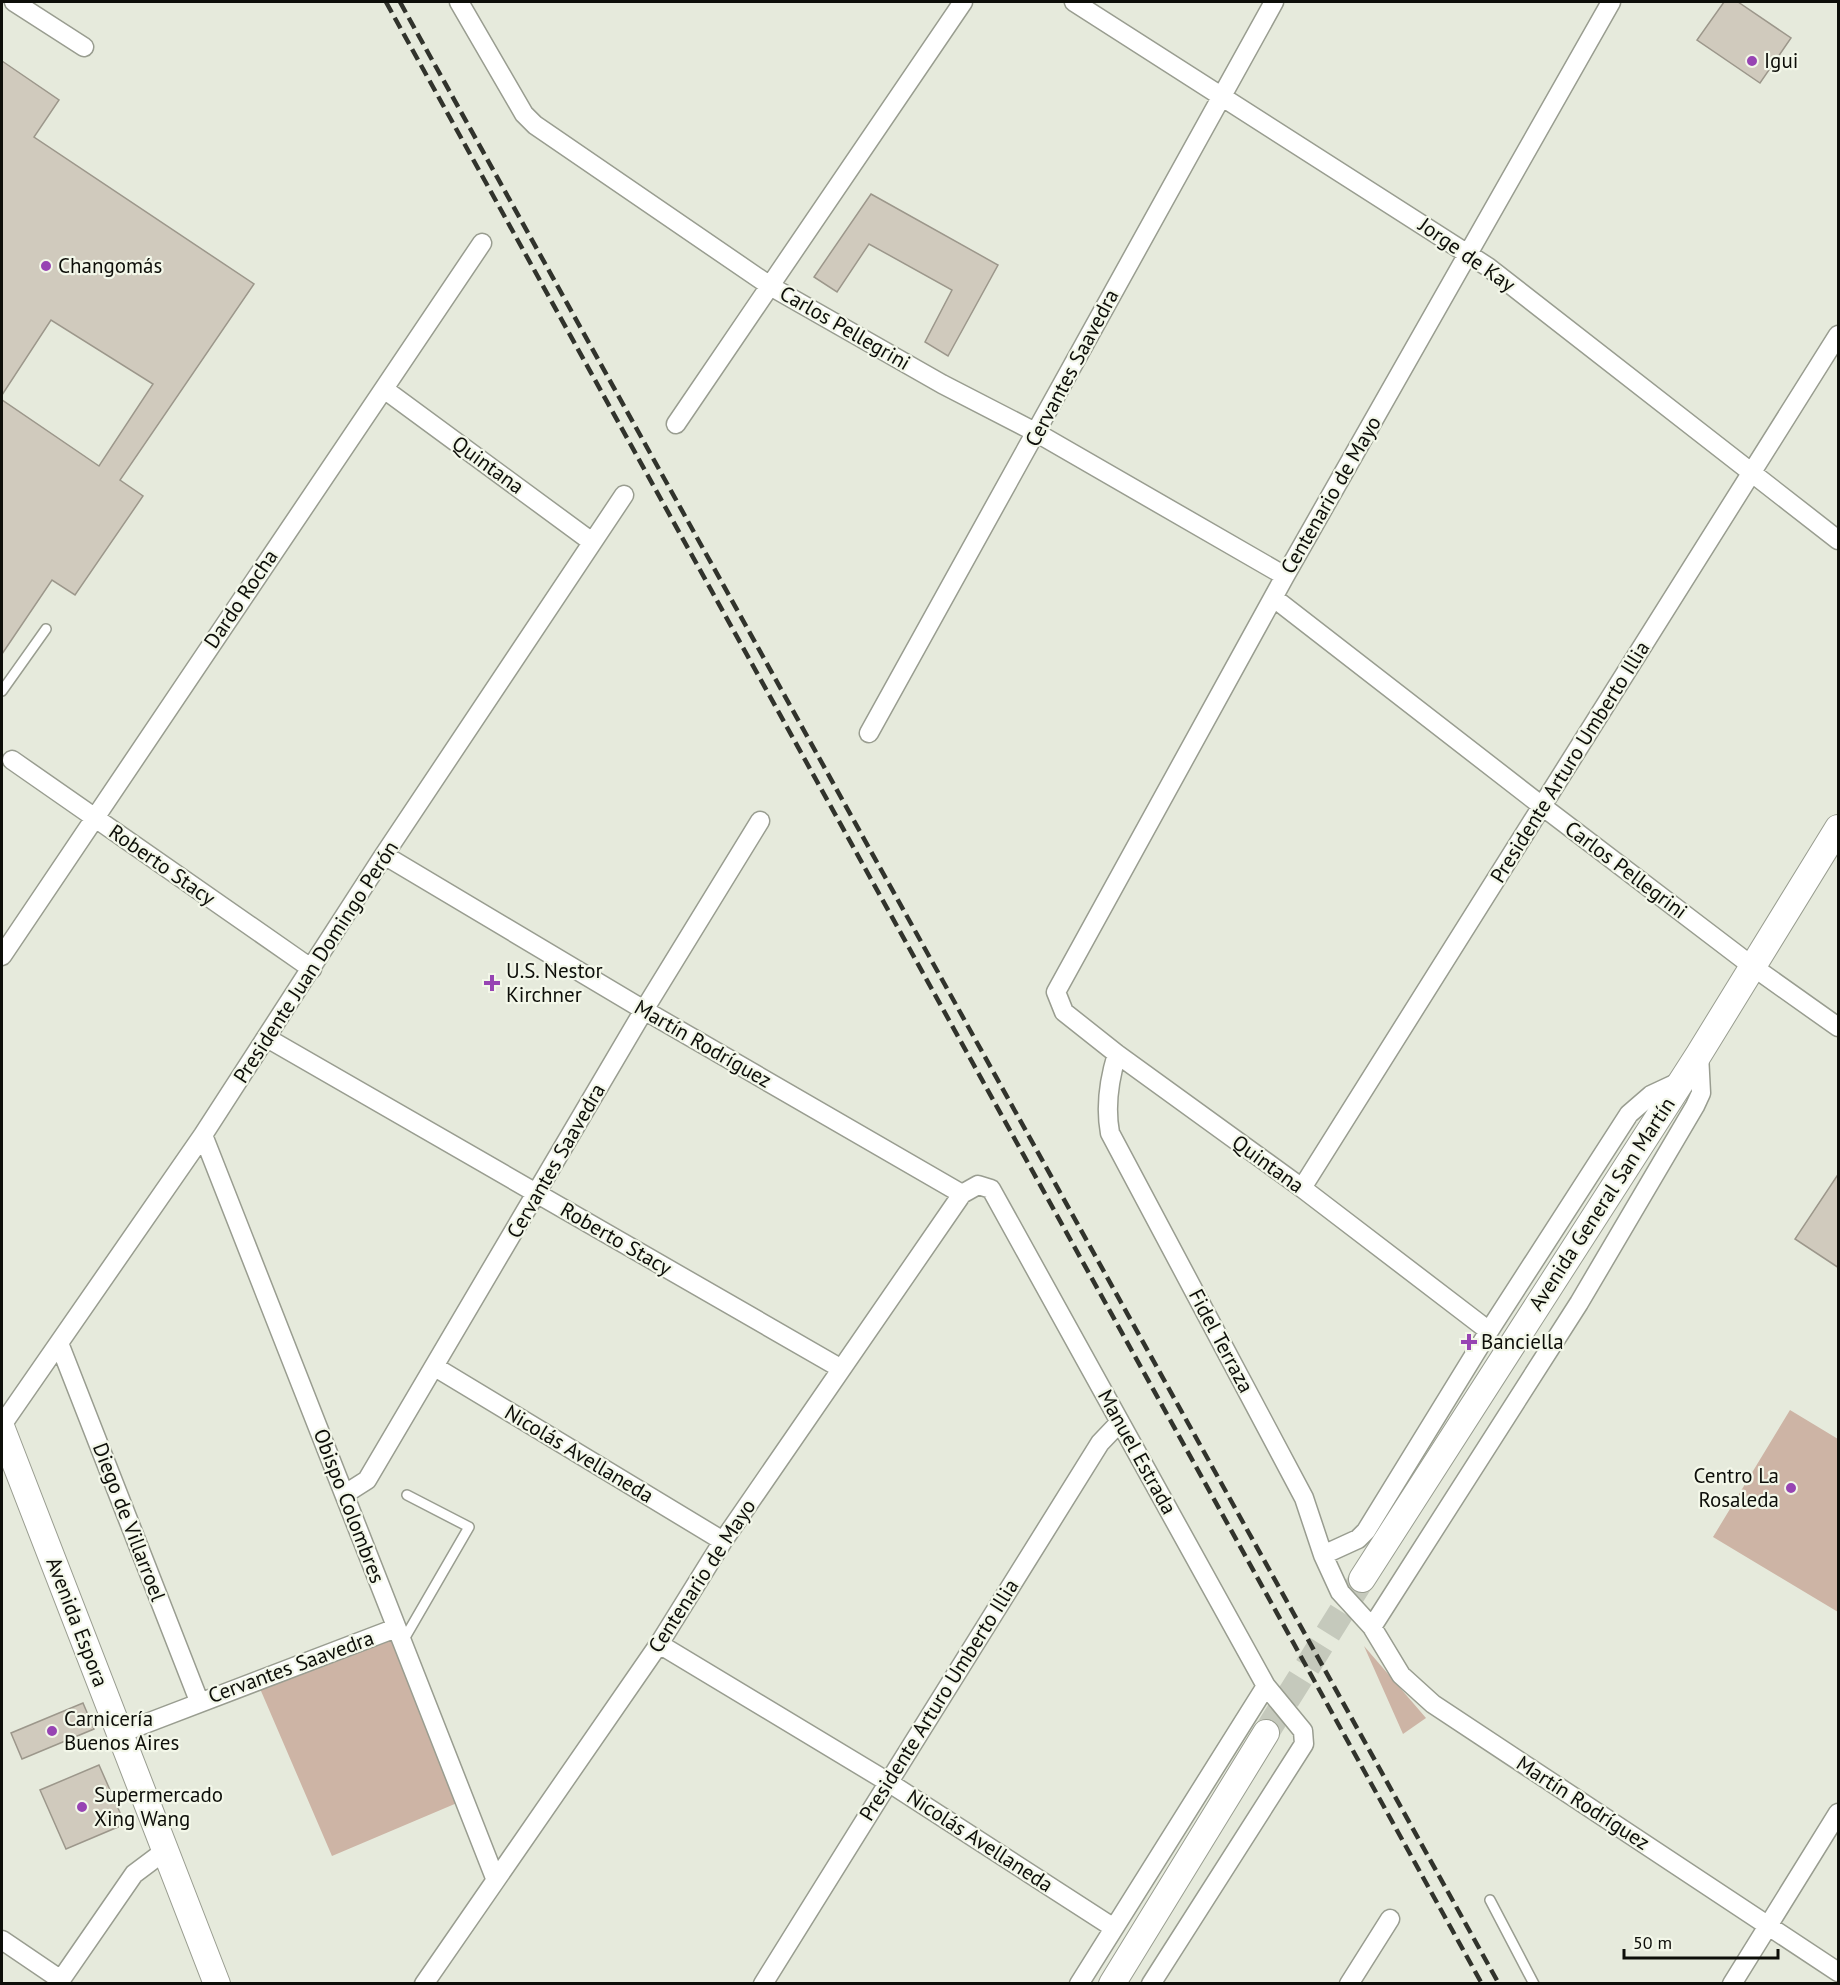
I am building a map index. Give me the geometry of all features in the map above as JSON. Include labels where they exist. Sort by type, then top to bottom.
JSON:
[{"type":"main road","name":"Avenida General San Martín","points":[[1362,1579],[1682,1081],[1839,828]]},
{"type":"main road","name":"Avenida Espora","points":[[2,1427],[218,1983]]},
{"type":"main road","points":[[1112,1983],[1266,1733]]},
{"type":"street","points":[[14,2],[84,47]]},
{"type":"street","points":[[676,423],[963,2]]},
{"type":"street","name":"Jorge de Kay","points":[[1074,2],[1469,255],[1839,540]]},
{"type":"street","name":"Cervantes Saavedra","points":[[869,733],[1037,433],[1220,95],[1274,2]]},
{"type":"street","name":"Centenario de Mayo","points":[[1056,992],[1285,576],[1611,2]]},
{"type":"street","name":"Carlos Pellegrini","points":[[465,5],[524,114],[535,125],[770,286],[942,384],[1037,433],[1285,576]]},
{"type":"street","name":"Dardo Rocha","points":[[2,956],[482,243]]},
{"type":"street","name":"Presidente Arturo Umberto Illia","points":[[1302,1188],[1839,335]]},
{"type":"street","name":"Quintana","points":[[384,388],[592,542]]},
{"type":"street","name":"Presidente Juan Domingo Perón","points":[[2,1427],[58,1342],[203,1135],[384,855],[624,495]]},
{"type":"street","name":"Carlos Pellegrini","points":[[1274,598],[1752,966],[1839,1027]]},
{"type":"street","name":"Roberto Stacy","points":[[12,760],[312,969]]},
{"type":"street","name":"Cervantes Saavedra","points":[[345,1494],[367,1480],[644,1010],[760,821]]},
{"type":"street","name":"Martín Rodríguez","points":[[384,855],[644,1010],[962,1194]]},
{"type":"street","name":"Quintana","points":[[1056,992],[1064,1012],[1115,1063],[1302,1188],[1489,1331]]},
{"type":"street","name":"Roberto Stacy","points":[[267,1038],[840,1368]]},
{"type":"street","points":[[1372,1627],[1579,1303],[1695,1106],[1701,1093],[1699,1054]]},
{"type":"street","name":"Fidel Terraza","points":[[1115,1063],[1108,1098],[1110,1132],[1304,1498],[1314,1519],[1323,1555],[1340,1592],[1352,1607]]},
{"type":"street","points":[[1323,1555],[1358,1539],[1366,1531],[1489,1331],[1629,1114],[1651,1095],[1682,1081]]},
{"type":"street","name":"Obispo Colombres","points":[[203,1135],[495,1878]]},
{"type":"street","name":"Manuel Estrada","points":[[962,1194],[978,1185],[991,1189],[1266,1686],[1303,1731],[1304,1744],[1151,1983]]},
{"type":"street","name":"Centenario de Mayo","points":[[427,1982],[495,1878],[660,1644],[723,1541],[840,1368],[962,1194]]},
{"type":"street","name":"Diego de Villarroel","points":[[58,1342],[199,1701]]},
{"type":"street","name":"Nicolás Avellaneda","points":[[435,1367],[723,1541]]},
{"type":"street","name":"Presidente Arturo Umberto Illia","points":[[763,1983],[1100,1443],[1120,1422]]},
{"type":"street","name":"Martín Rodríguez","points":[[1352,1607],[1372,1627],[1401,1675],[1433,1704],[1839,1972]]},
{"type":"street","name":"Cervantes Saavedra","points":[[121,1733],[199,1701],[399,1635]]},
{"type":"street","name":"Nicolás Avellaneda","points":[[660,1644],[888,1782],[1114,1928]]},
{"type":"street","points":[[1079,1983],[1266,1686]]},
{"type":"street","points":[[1732,1983],[1839,1813]]},
{"type":"street","points":[[2,1940],[60,1982],[134,1874],[166,1850]]},
{"type":"street","points":[[1348,1983],[1390,1919]]},
{"type":"lane","points":[[2,691],[46,628]]},
{"type":"lane","points":[[399,1635],[469,1527],[406,1495]]},
{"type":"lane","points":[[1490,1900],[1534,1983]]},
{"type":"shaded area","name":"Centro La Rosaleda","points":[[1790,1410],[1838,1439],[1838,1612],[1713,1537]]},
{"type":"shaded area","points":[[392,1640],[457,1803],[332,1856],[258,1684]]},
{"type":"shaded area","points":[[1364,1646],[1426,1718],[1403,1734]]},
{"type":"building","name":"Igui","points":[[1724,2],[1738,2],[1791,38],[1760,83],[1697,40]]},
{"type":"building","points":[[2,61],[59,100],[34,137],[254,284],[120,480],[143,496],[75,595],[52,580],[2,654],[2,400],[99,466],[153,384],[51,320],[2,395]]},
{"type":"building","points":[[871,194],[998,265],[948,356],[925,342],[952,290],[869,244],[837,292],[814,277]]},
{"type":"building","points":[[1839,1173],[1839,1268],[1795,1239]]},
{"type":"building","name":"Carnicería Buenos Aires","points":[[83,1703],[94,1729],[22,1759],[11,1733]]},
{"type":"building","name":"Supermercado Xing Wang","points":[[99,1765],[125,1824],[66,1849],[40,1790]]},
{"type":"tunnel","points":[[1266,1733],[1362,1579]]},
{"type":"railway","points":[[386,2],[1482,1984]]},
{"type":"railway","points":[[400,2],[1499,1984]]},
{"type":"place","name":"Igui","points":[[1752,61]]},
{"type":"place","name":"Changomás","points":[[46,266]]},
{"type":"place","name":"U.S. Nestor Kirchner","points":[[492,983]]},
{"type":"place","name":"Banciella","points":[[1469,1342]]},
{"type":"place","name":"Centro La Rosaleda","points":[[1791,1488]]},
{"type":"place","name":"Carnicería Buenos Aires","points":[[52,1731]]},
{"type":"place","name":"Supermercado Xing Wang","points":[[82,1807]]}]
